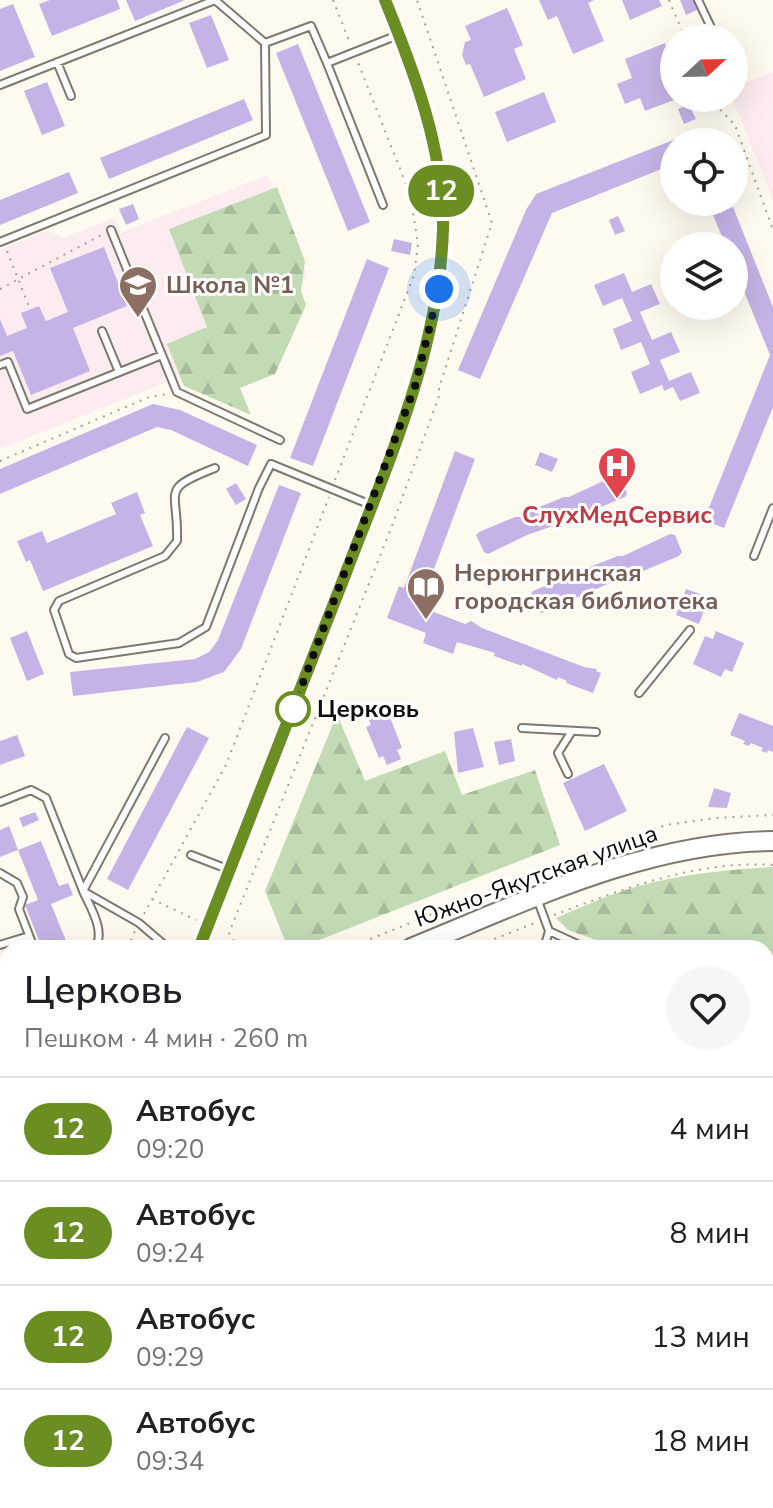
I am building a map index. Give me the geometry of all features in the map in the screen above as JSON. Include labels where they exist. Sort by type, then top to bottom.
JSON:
[{"type":"street","points":[[202,940],[372,505],[415,386],[439,289],[443,227],[438,164],[399,34],[385,0]]},
{"type":"street","name":"Южно-Якутская улица","points":[[431,940],[619,866],[675,851],[741,841],[773,841]]},
{"type":"lane","points":[[0,85],[215,0],[265,43],[266,135],[2,241]]},
{"type":"lane","points":[[698,0],[709,24]]},
{"type":"lane","points":[[265,43],[311,26],[383,205]]},
{"type":"lane","points":[[327,63],[399,34]]},
{"type":"lane","points":[[57,62],[71,96]]},
{"type":"lane","points":[[111,230],[177,392],[280,440]]},
{"type":"lane","points":[[102,331],[119,372]]},
{"type":"lane","points":[[0,365],[8,362],[27,409],[162,355]]},
{"type":"lane","points":[[215,468],[180,482],[174,491],[177,541],[165,556],[59,601],[54,610],[69,654],[76,658],[179,643],[206,627],[271,464],[372,505]]},
{"type":"lane","points":[[754,556],[773,508]]},
{"type":"lane","points":[[639,693],[690,630]]},
{"type":"lane","points":[[522,728],[596,732]]},
{"type":"lane","points":[[568,774],[558,753],[572,731]]},
{"type":"lane","points":[[83,891],[165,738]]},
{"type":"lane","points":[[0,802],[31,790],[46,798],[99,929],[99,940]]},
{"type":"lane","points":[[191,855],[230,870]]},
{"type":"lane","points":[[0,873],[17,883],[23,897],[19,909],[31,940]]},
{"type":"lane","points":[[83,891],[139,923],[159,940]]},
{"type":"lane","points":[[537,897],[549,931],[546,940]]},
{"type":"lane","points":[[549,931],[569,940]]},
{"type":"lane","points":[[16,940],[29,936]]},
{"type":"path","points":[[669,0],[679,24]]},
{"type":"path","points":[[700,24],[708,21]]},
{"type":"path","points":[[722,112],[736,128]]},
{"type":"path","points":[[748,163],[773,230]]},
{"type":"path","points":[[0,289],[111,230]]},
{"type":"path","points":[[2,241],[30,309]]},
{"type":"path","points":[[0,461],[149,397],[177,392]]},
{"type":"path","points":[[368,940],[549,867],[666,825],[715,818],[773,815]]},
{"type":"path","points":[[491,940],[636,883],[719,868],[773,865]]},
{"type":"path","points":[[152,899],[197,920]]},
{"type":"shaded area","points":[[773,72],[773,200],[748,138],[748,128],[744,128],[738,112],[748,112],[748,82]]},
{"type":"shaded area","name":"Школа №1","points":[[268,175],[307,276],[244,361],[184,386],[179,377],[0,449],[0,250],[46,231],[64,238],[114,218],[120,233]]},
{"type":"green space","points":[[277,187],[305,261],[301,291],[306,305],[275,374],[240,388],[251,415],[184,386],[167,344],[207,327],[169,229]]},
{"type":"green space","points":[[337,714],[365,781],[445,751],[462,795],[535,770],[560,845],[319,940],[285,940],[265,891]]},
{"type":"green space","points":[[773,867],[773,940],[596,940],[568,930],[556,918],[633,888],[713,872]]},
{"type":"building","points":[[50,0],[117,0],[120,9],[52,36],[39,4]]},
{"type":"building","points":[[126,0],[185,0],[135,21]]},
{"type":"building","points":[[539,0],[594,0],[588,3],[604,41],[573,54],[557,16],[548,20]]},
{"type":"building","points":[[622,0],[659,0],[662,6],[630,20]]},
{"type":"building","points":[[680,0],[695,0],[699,9],[686,15]]},
{"type":"building","points":[[13,4],[35,57],[0,71],[0,9]]},
{"type":"building","points":[[507,8],[523,45],[514,49],[526,79],[484,97],[470,64],[466,65],[462,55],[465,42],[471,40],[465,26]]},
{"type":"building","points":[[211,15],[229,60],[207,68],[189,23]]},
{"type":"building","points":[[298,44],[370,222],[348,231],[276,53]]},
{"type":"building","points":[[660,45],[660,105],[645,111],[640,98],[625,104],[617,84],[632,78],[625,59]]},
{"type":"building","points":[[47,82],[65,126],[42,135],[24,91]]},
{"type":"building","points":[[544,92],[556,122],[507,142],[495,112]]},
{"type":"building","points":[[244,99],[253,120],[109,179],[100,158]]},
{"type":"building","points":[[679,112],[693,112],[696,119],[684,124]]},
{"type":"building","points":[[660,145],[660,170],[552,213],[480,379],[458,370],[526,210],[536,194]]},
{"type":"building","points":[[69,172],[78,193],[0,225],[0,200]]},
{"type":"building","points":[[133,204],[139,219],[126,225],[119,209]]},
{"type":"building","points":[[618,216],[625,231],[615,235],[609,220]]},
{"type":"building","points":[[713,216],[737,216],[743,232],[720,232]]},
{"type":"building","points":[[394,239],[412,243],[410,255],[391,251]]},
{"type":"building","points":[[748,244],[773,307],[773,407],[724,528],[704,520],[770,355],[748,301]]},
{"type":"building","points":[[104,247],[127,306],[73,328],[90,371],[31,395],[13,351],[0,356],[0,319],[7,336],[27,328],[21,313],[39,306],[46,321],[68,312],[50,268]]},
{"type":"building","points":[[367,259],[389,268],[313,466],[290,458]]},
{"type":"building","points":[[624,273],[632,292],[651,284],[660,304],[640,312],[652,340],[671,332],[680,352],[660,360],[669,381],[691,372],[700,393],[680,401],[673,387],[664,391],[662,385],[640,394],[631,372],[650,364],[641,342],[621,350],[613,329],[632,321],[622,298],[603,306],[594,285]]},
{"type":"building","points":[[153,404],[180,410],[257,445],[248,466],[171,430],[157,427],[0,494],[0,469]]},
{"type":"building","points":[[455,451],[475,459],[424,596],[430,598],[426,609],[465,624],[471,621],[584,667],[597,669],[601,673],[593,693],[558,677],[557,680],[522,664],[494,656],[495,653],[457,642],[453,654],[423,643],[426,633],[387,618],[399,586],[404,588]]},
{"type":"building","points":[[540,452],[558,459],[552,472],[535,465]]},
{"type":"building","points":[[616,475],[620,476],[627,493],[625,497],[589,512],[584,511],[573,519],[527,535],[488,554],[484,552],[476,535],[479,532]]},
{"type":"building","points":[[236,483],[246,499],[236,505],[226,489]]},
{"type":"building","points":[[279,485],[301,493],[241,649],[224,672],[197,682],[73,696],[70,672],[195,659],[209,652],[218,640]]},
{"type":"building","points":[[137,492],[145,513],[140,515],[153,546],[43,591],[30,560],[26,562],[17,541],[42,531],[47,543],[116,514],[111,503]]},
{"type":"building","points":[[670,534],[675,535],[682,552],[679,556],[639,570],[542,613],[538,611],[531,594],[533,591]]},
{"type":"building","points":[[686,589],[709,597],[699,624],[676,615]]},
{"type":"building","points":[[27,631],[44,674],[27,681],[10,638]]},
{"type":"building","points":[[716,631],[744,643],[732,672],[725,669],[721,677],[693,664],[705,636],[713,639]]},
{"type":"building","points":[[380,708],[384,719],[390,717],[402,748],[397,750],[401,759],[387,765],[383,756],[379,758],[366,727],[371,725],[366,713]]},
{"type":"building","points":[[739,713],[773,726],[773,752],[761,751],[763,748],[751,743],[749,746],[743,744],[745,741],[730,735]]},
{"type":"building","points":[[187,727],[209,738],[128,890],[107,879]]},
{"type":"building","points":[[473,728],[484,767],[458,773],[454,732]]},
{"type":"building","points":[[17,735],[25,756],[0,765],[0,741]]},
{"type":"building","points":[[511,739],[515,761],[499,765],[494,742]]},
{"type":"building","points":[[604,764],[627,811],[585,831],[563,783]]},
{"type":"building","points":[[714,788],[731,793],[727,808],[708,807]]},
{"type":"building","points":[[35,812],[39,820],[23,827],[19,818]]},
{"type":"building","points":[[9,826],[18,850],[0,857],[0,830]]},
{"type":"building","points":[[41,841],[59,886],[68,883],[73,895],[51,904],[66,940],[39,940],[25,905],[38,900],[18,850]]},
{"type":"bus line","name":"12","points":[[202,940],[372,505],[415,386],[439,289],[443,227],[438,164],[419,95],[385,0]]},
{"type":"place","name":"Школа №1","points":[[138,319]]},
{"type":"place","name":"СлухМедСервис","points":[[617,500]]},
{"type":"place","name":"Нерюнгринская городская библиотека","points":[[426,621]]},
{"type":"place","name":"Церковь","points":[[293,709]]},
{"type":"route","points":[[293,709],[415,386],[439,289]]}]
